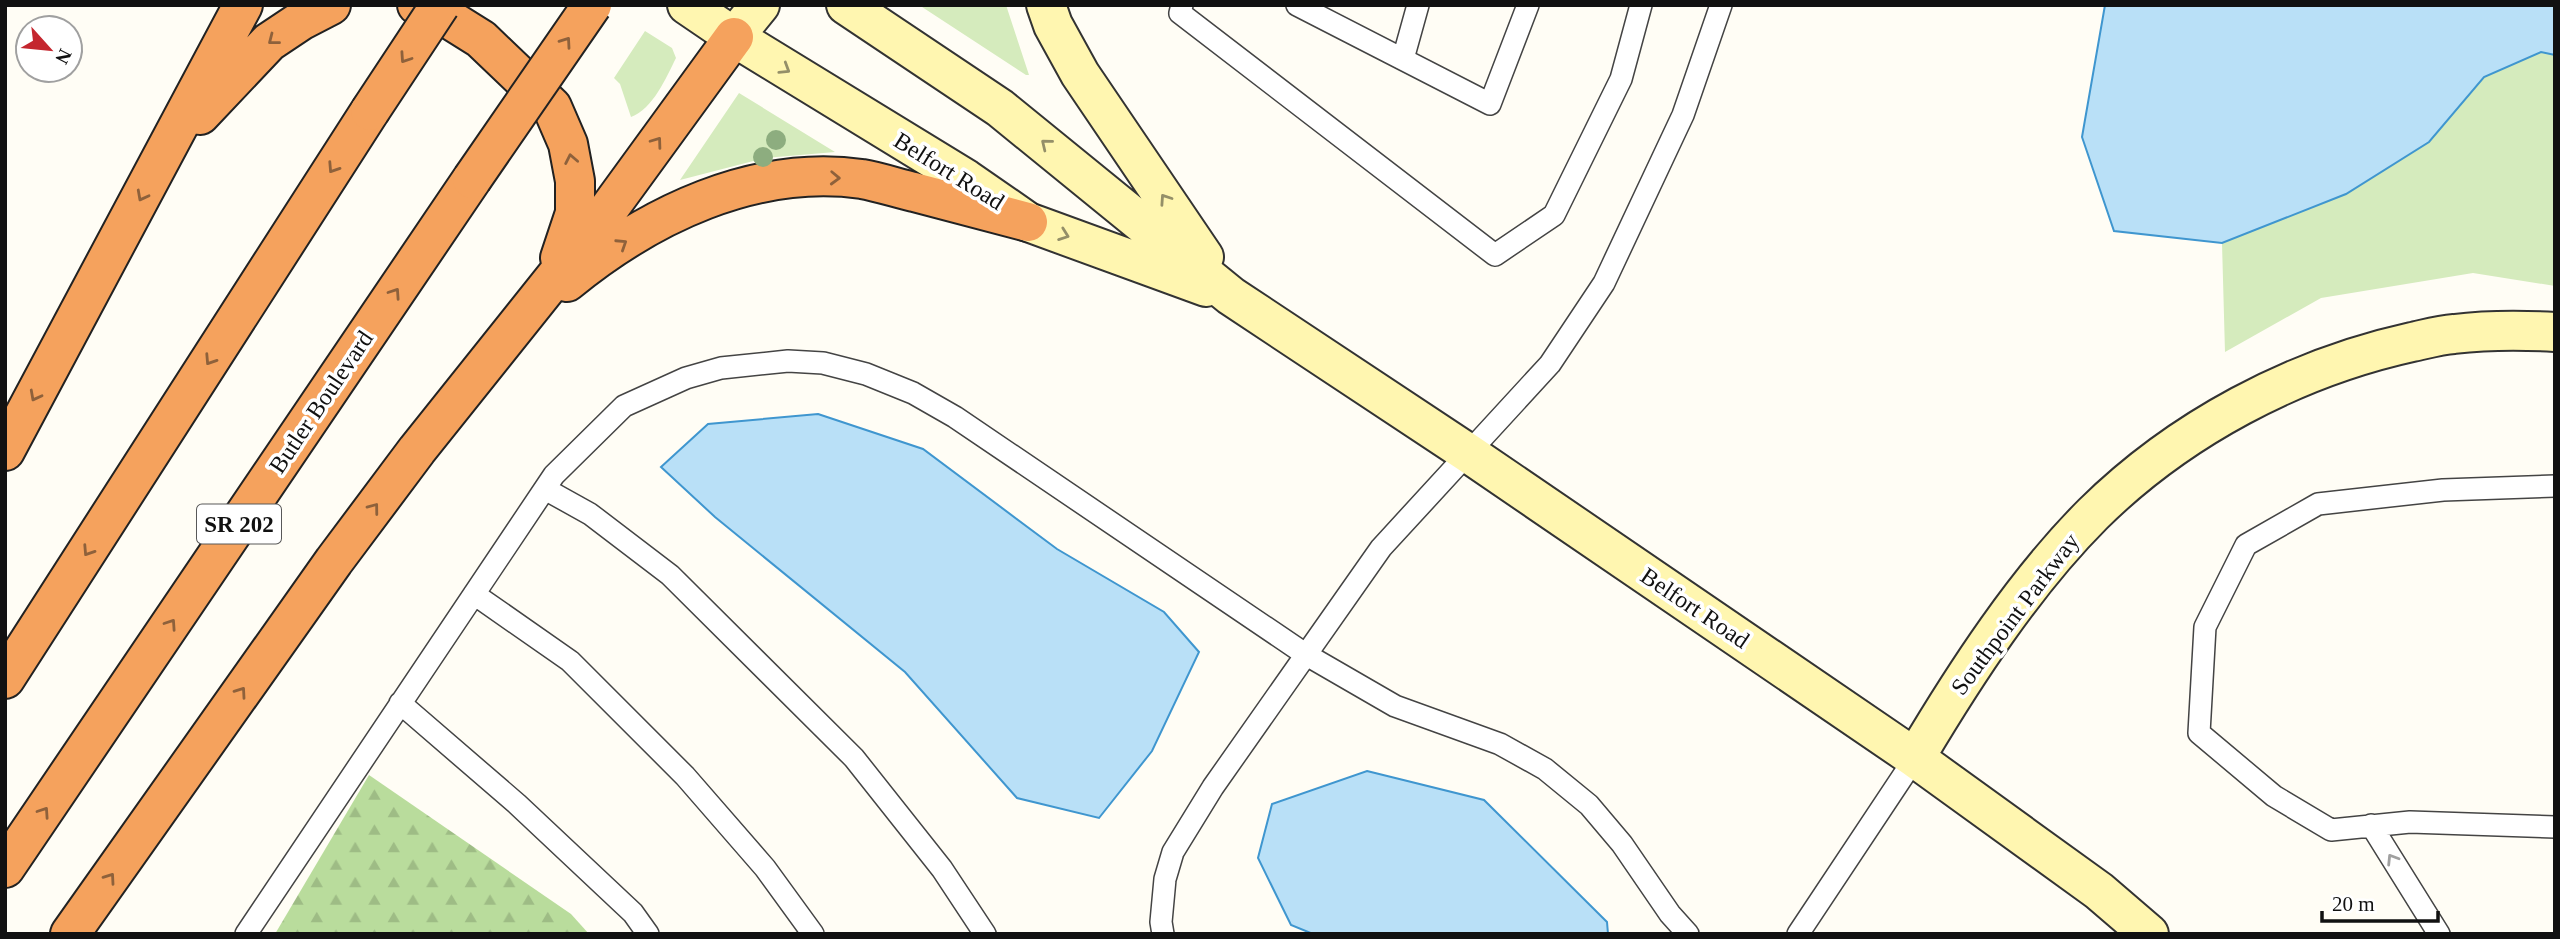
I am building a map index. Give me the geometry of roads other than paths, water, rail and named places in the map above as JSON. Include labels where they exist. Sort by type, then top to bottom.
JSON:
[{"type":"highway","points":[[167,149],[211,5]]},
{"type":"highway","points":[[5,451],[243,5]]},
{"type":"highway","points":[[167,149],[269,41],[331,5]]},
{"type":"highway","points":[[417,5],[449,19],[481,39],[552,107],[568,144],[575,181],[575,213],[560,257],[528,314]]},
{"type":"highway","points":[[5,679],[440,5]]},
{"type":"highway","name":"Butler Boulevard","points":[[5,868],[592,5]]},
{"type":"highway","points":[[70,934],[334,561],[417,450],[600,221],[734,37]]},
{"type":"highway","points":[[528,314],[575,276],[669,215],[716,194],[758,184],[807,177],[862,179],[1028,222]]},
{"type":"main road","name":"Belfort Road","points":[[687,5],[734,37],[965,179],[1028,222],[1231,296]]},
{"type":"main road","points":[[734,37],[760,5]]},
{"type":"main road","name":"Belfort Road","points":[[846,5],[1000,108],[1231,296],[1468,453],[1915,758],[2099,891],[2149,934]]},
{"type":"main road","points":[[1046,5],[1053,25],[1080,74],[1231,296]]},
{"type":"main road","name":"Southpoint Parkway","points":[[1915,758],[1981,654],[2053,557],[2111,497],[2165,452],[2261,396],[2305,375],[2377,350],[2453,334],[2555,331]]},
{"type":"lane","points":[[1182,5],[1180,13],[1495,255],[1554,215],[1621,79],[1641,5]]},
{"type":"lane","points":[[1297,5],[1490,104],[1528,5]]},
{"type":"lane","points":[[1403,59],[1418,5]]},
{"type":"lane","points":[[1163,934],[1161,922],[1165,879],[1173,852],[1213,787],[1381,548],[1550,365],[1604,284],[1683,115],[1721,5]]},
{"type":"lane","points":[[246,934],[554,475],[624,406],[686,378],[721,368],[788,361],[823,363],[866,374],[913,393],[955,417],[1305,654],[1395,706],[1500,744],[1545,769],[1589,805],[1622,844],[1670,914],[1688,934]]},
{"type":"lane","points":[[2555,486],[2443,490],[2318,505],[2246,545],[2205,627],[2199,733],[2274,796],[2331,830],[2410,822],[2555,827]]},
{"type":"lane","points":[[545,489],[590,514],[670,576],[854,758],[943,869],[985,934]]},
{"type":"lane","points":[[474,594],[570,661],[685,776],[765,868],[813,934]]},
{"type":"lane","points":[[400,703],[517,804],[633,914],[648,934]]},
{"type":"lane","points":[[1798,934],[1915,758]]},
{"type":"lane","points":[[2371,825],[2439,934]]},
{"type":"water","points":[[2105,5],[2555,5],[2555,55],[2541,52],[2484,77],[2429,142],[2346,194],[2222,243],[2114,231],[2082,137]]},
{"type":"water","points":[[818,414],[923,449],[1057,549],[1164,612],[1199,652],[1152,751],[1099,818],[1017,798],[905,672],[715,517],[661,467],[708,424]]},
{"type":"water","points":[[1367,771],[1484,800],[1607,922],[1608,934],[1313,934],[1291,925],[1258,858],[1272,804]]}]
